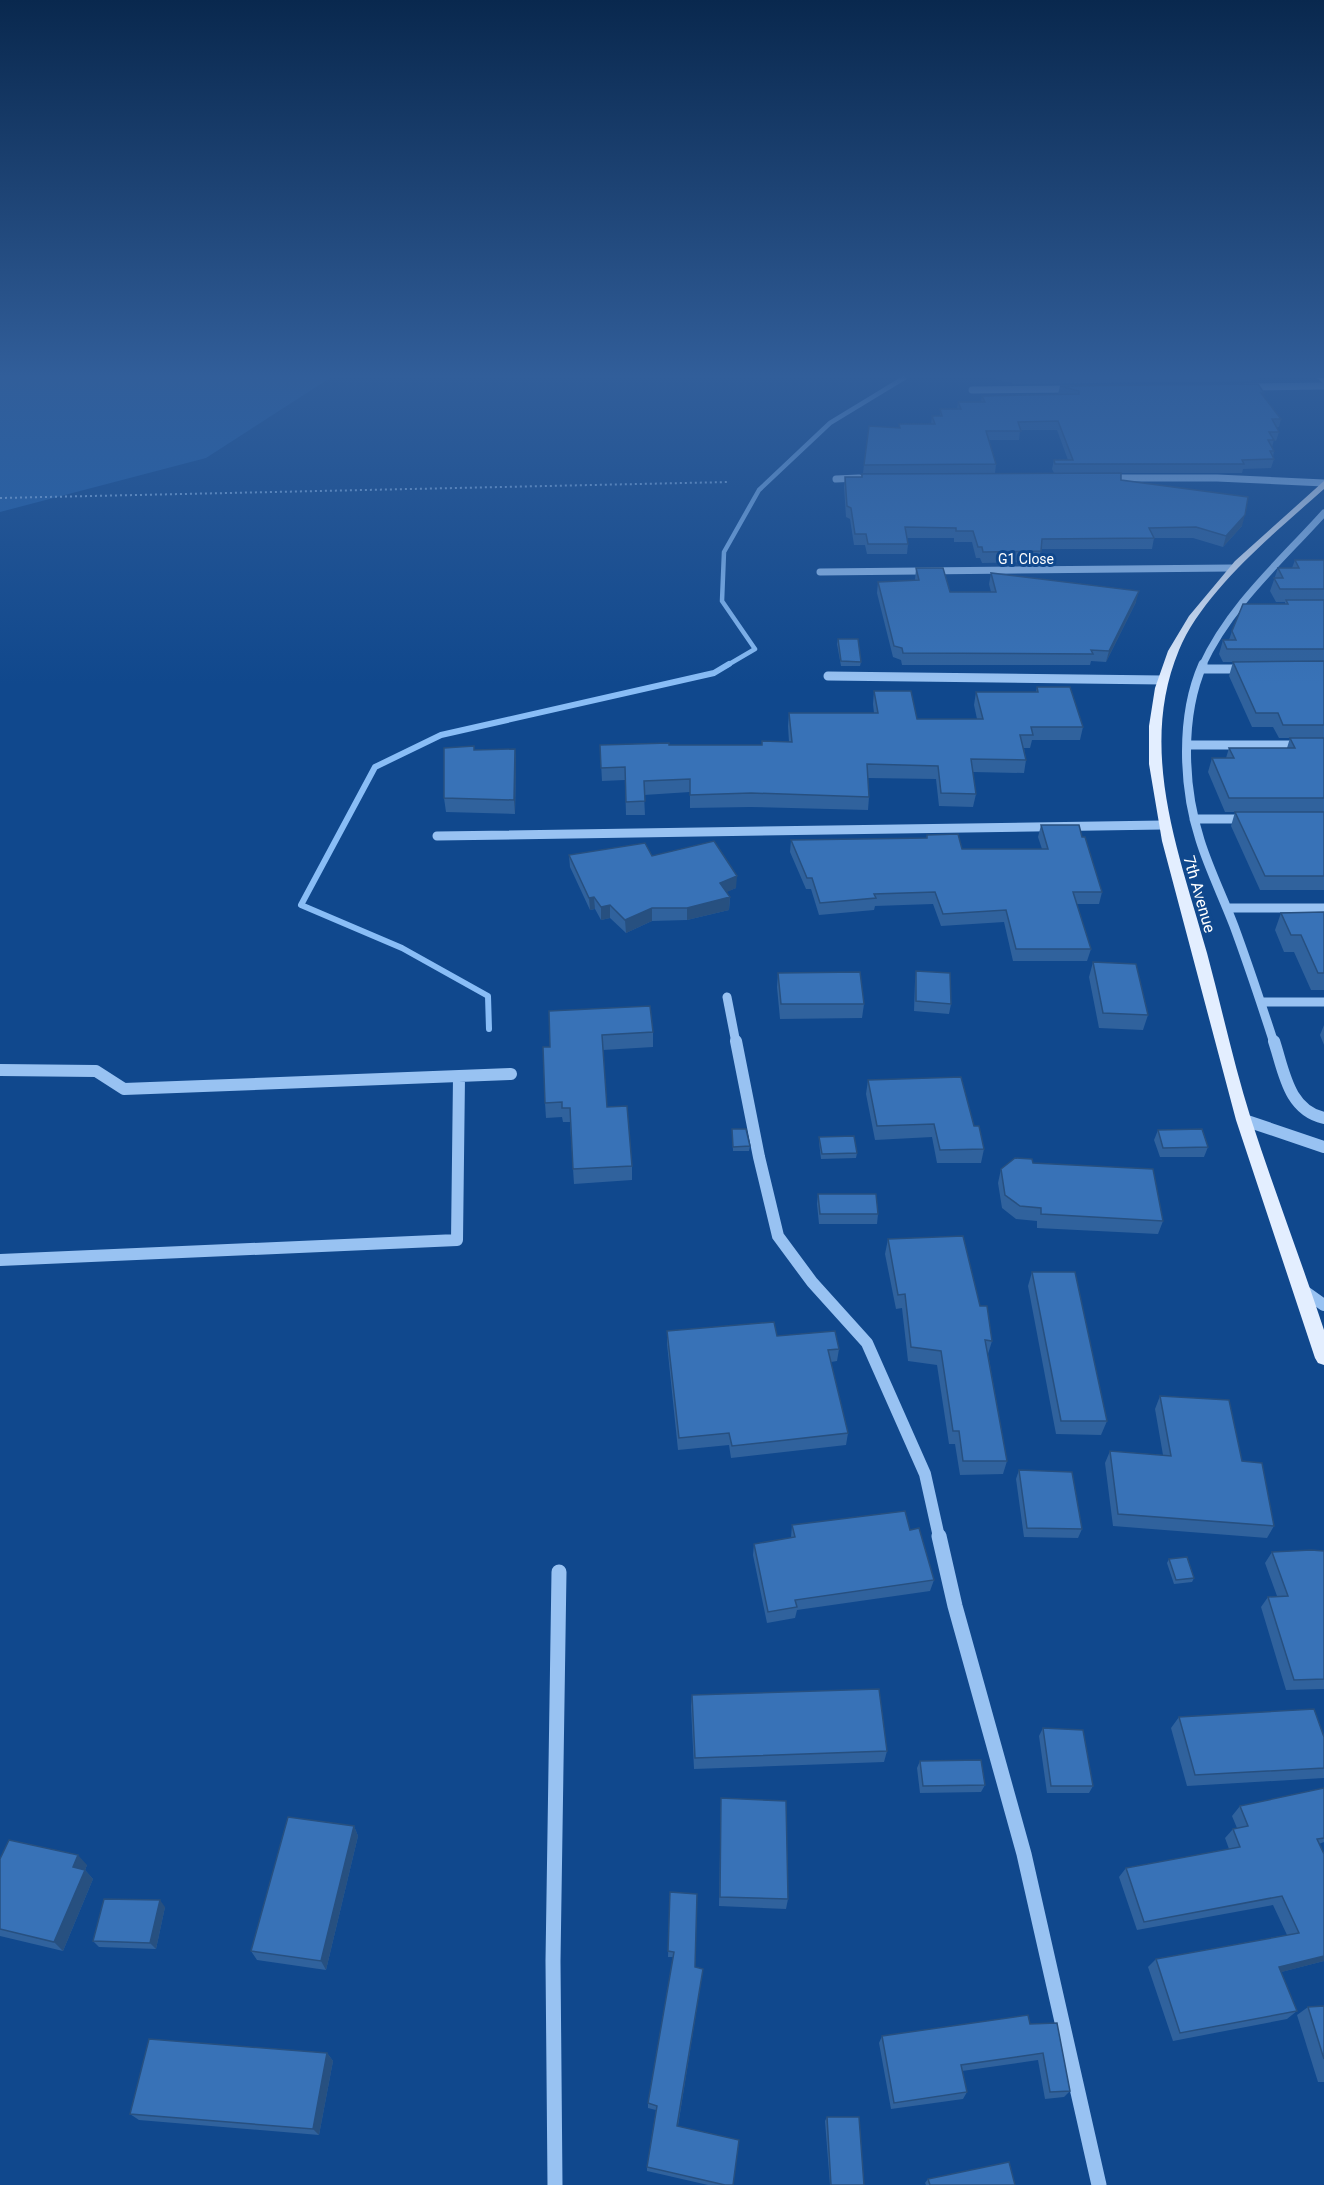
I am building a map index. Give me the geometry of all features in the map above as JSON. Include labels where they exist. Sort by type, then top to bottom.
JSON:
[{"type":"main road","name":"7th Avenue","points":[[1324,483],[1231,568],[1211,593],[1173,650],[1163,680],[1156,721],[1155,751],[1163,825],[1244,1120],[1304,1291],[1324,1358]]},
{"type":"street","points":[[1259,480],[1324,483]]},
{"type":"street","points":[[1324,513],[1236,608],[1214,640],[1201,669],[1189,726],[1188,746],[1194,819],[1228,908],[1286,1078],[1297,1102],[1316,1117],[1324,1118]]},
{"type":"street","name":"G1 Close","points":[[820,572],[1231,568]]},
{"type":"street","points":[[1236,608],[1247,608]]},
{"type":"street","points":[[1201,669],[1257,669]]},
{"type":"street","points":[[828,676],[1163,680]]},
{"type":"street","points":[[1188,746],[1324,745]]},
{"type":"street","points":[[1194,819],[1253,819]]},
{"type":"street","points":[[437,836],[1163,825]]},
{"type":"street","points":[[1228,908],[1324,908]]},
{"type":"street","points":[[727,997],[759,1157],[778,1236],[812,1282],[867,1343],[925,1474],[955,1606],[1024,1854],[1099,2185]]},
{"type":"street","points":[[1261,1002],[1324,1002]]},
{"type":"street","points":[[0,1070],[96,1071],[124,1089],[511,1074]]},
{"type":"street","points":[[0,1260],[457,1240],[459,1077]]},
{"type":"street","points":[[1244,1120],[1324,1147]]},
{"type":"street","points":[[1304,1291],[1324,1305]]},
{"type":"street","points":[[555,2185],[553,1962],[559,1572]]},
{"type":"path","points":[[0,498],[729,482]]},
{"type":"shaded area","points":[[0,480],[122,480],[0,512]]},
{"type":"building","points":[[845,480],[1121,480],[1248,497],[1245,515],[1226,536],[1196,527],[1149,528],[1154,538],[1042,539],[1041,551],[983,552],[982,547],[978,547],[973,531],[956,531],[956,528],[905,527],[908,544],[868,544],[866,534],[855,534],[851,508],[847,506]]},
{"type":"building","points":[[1295,560],[1324,560],[1324,589],[1280,589],[1274,578],[1283,578],[1278,568],[1299,568]]},
{"type":"building","points":[[916,568],[943,568],[950,592],[996,592],[991,573],[1139,591],[1109,651],[1091,650],[1093,654],[903,653],[902,648],[894,646],[878,582],[919,580]]},
{"type":"building","points":[[1286,600],[1324,600],[1324,649],[1227,649],[1223,640],[1236,640],[1232,631],[1243,604],[1288,604]]},
{"type":"building","points":[[838,639],[858,639],[861,662],[841,661]]},
{"type":"building","points":[[1324,661],[1324,725],[1283,725],[1278,713],[1256,713],[1233,662]]},
{"type":"building","points":[[1037,687],[1070,687],[1083,727],[1031,727],[1033,735],[1020,735],[1026,760],[971,759],[976,794],[941,793],[938,766],[867,764],[869,797],[751,793],[690,795],[690,779],[644,781],[645,801],[626,802],[625,767],[601,768],[600,745],[669,743],[669,745],[762,745],[762,741],[792,742],[789,713],[878,713],[874,691],[911,691],[917,719],[983,719],[976,692],[1038,692]]},
{"type":"building","points":[[1290,738],[1324,738],[1324,798],[1229,798],[1212,758],[1234,758],[1229,748],[1295,748]]},
{"type":"building","points":[[474,746],[474,750],[515,749],[514,800],[444,798],[444,748]]},
{"type":"building","points":[[1235,812],[1324,812],[1324,876],[1265,876]]},
{"type":"building","points":[[1041,825],[1079,825],[1082,837],[1085,837],[1102,892],[1073,892],[1091,949],[1016,949],[1006,910],[943,914],[935,892],[874,894],[876,898],[820,903],[812,878],[807,878],[791,840],[927,838],[927,835],[958,834],[962,849],[1048,849]]},
{"type":"building","points":[[714,841],[737,876],[720,883],[730,897],[687,908],[652,908],[625,920],[610,905],[601,907],[594,897],[589,898],[569,855],[645,843],[652,856]]},
{"type":"building","points":[[1324,912],[1324,973],[1318,973],[1301,935],[1291,935],[1281,913]]},
{"type":"building","points":[[1093,962],[1136,964],[1148,1015],[1103,1013]]},
{"type":"building","points":[[916,971],[950,973],[951,1004],[916,1001]]},
{"type":"building","points":[[860,972],[864,1004],[781,1004],[778,973]]},
{"type":"building","points":[[650,1006],[653,1032],[602,1035],[607,1107],[627,1106],[632,1166],[573,1169],[570,1108],[562,1108],[562,1102],[545,1103],[543,1047],[550,1047],[549,1011]]},
{"type":"building","points":[[961,1077],[974,1126],[979,1126],[984,1149],[940,1150],[934,1124],[877,1126],[868,1080]]},
{"type":"building","points":[[732,1129],[746,1129],[750,1146],[733,1147]]},
{"type":"building","points":[[1202,1129],[1208,1147],[1163,1148],[1158,1130]]},
{"type":"building","points":[[854,1136],[857,1153],[822,1154],[819,1137]]},
{"type":"building","points":[[1015,1158],[1032,1159],[1033,1163],[1153,1169],[1163,1221],[1041,1214],[1041,1208],[1020,1206],[1005,1195],[1001,1169]]},
{"type":"building","points":[[818,1194],[876,1194],[878,1214],[820,1214]]},
{"type":"building","points":[[963,1236],[980,1306],[987,1306],[992,1341],[985,1340],[1007,1461],[963,1461],[959,1431],[953,1431],[941,1351],[911,1347],[905,1294],[898,1295],[888,1239]]},
{"type":"building","points":[[1032,1272],[1075,1272],[1107,1421],[1061,1421]]},
{"type":"building","points":[[774,1322],[777,1336],[835,1331],[839,1349],[828,1350],[848,1433],[732,1446],[729,1433],[679,1438],[667,1331]]},
{"type":"building","points":[[1160,1396],[1229,1400],[1242,1461],[1262,1463],[1274,1526],[1118,1514],[1110,1451],[1171,1456]]},
{"type":"building","points":[[1019,1470],[1072,1472],[1082,1529],[1027,1528]]},
{"type":"building","points":[[905,1511],[910,1530],[919,1528],[934,1580],[795,1600],[797,1607],[768,1612],[754,1544],[795,1537],[792,1525]]},
{"type":"building","points":[[1324,1551],[1324,1679],[1294,1680],[1268,1597],[1288,1596],[1272,1552]]},
{"type":"building","points":[[1187,1557],[1194,1578],[1176,1580],[1169,1559]]},
{"type":"building","points":[[879,1689],[887,1751],[695,1758],[692,1695]]},
{"type":"building","points":[[1314,1709],[1324,1737],[1324,1768],[1195,1775],[1179,1717]]},
{"type":"building","points":[[1043,1728],[1083,1730],[1093,1786],[1051,1786]]},
{"type":"building","points":[[981,1760],[985,1785],[923,1786],[920,1761]]},
{"type":"building","points":[[1324,1788],[1324,1838],[1317,1839],[1324,1854],[1324,1956],[1279,1967],[1297,2011],[1180,2033],[1156,1959],[1299,1933],[1282,1896],[1144,1922],[1126,1868],[1240,1847],[1233,1829],[1248,1826],[1240,1806]]},
{"type":"building","points":[[721,1798],[786,1801],[788,1899],[720,1897]]},
{"type":"building","points":[[288,1817],[354,1826],[321,1961],[251,1951]]},
{"type":"building","points":[[9,1840],[78,1855],[73,1867],[85,1870],[54,1942],[0,1929],[0,1859]]},
{"type":"building","points":[[670,1892],[697,1894],[695,1967],[703,1969],[677,2126],[739,2140],[733,2185],[647,2167],[657,2106],[648,2103],[674,1952],[668,1951]]},
{"type":"building","points":[[104,1899],[160,1900],[150,1943],[93,1941]]},
{"type":"building","points":[[1324,2006],[1324,2059],[1308,2007]]},
{"type":"building","points":[[1028,2015],[1030,2024],[1057,2023],[1070,2091],[1050,2092],[1043,2053],[961,2065],[967,2092],[894,2103],[882,2036]]},
{"type":"building","points":[[149,2039],[327,2053],[313,2129],[130,2114]]},
{"type":"building","points":[[827,2117],[859,2117],[864,2185],[831,2185]]},
{"type":"building","points":[[1009,2162],[1015,2185],[930,2185],[928,2179]]},
{"type":"waterway","points":[[726,666],[755,649],[722,601],[724,552],[759,490],[770,480]]},
{"type":"waterway","points":[[489,1029],[488,996],[402,948],[301,905],[375,767],[441,735],[714,673],[729,664]]}]
